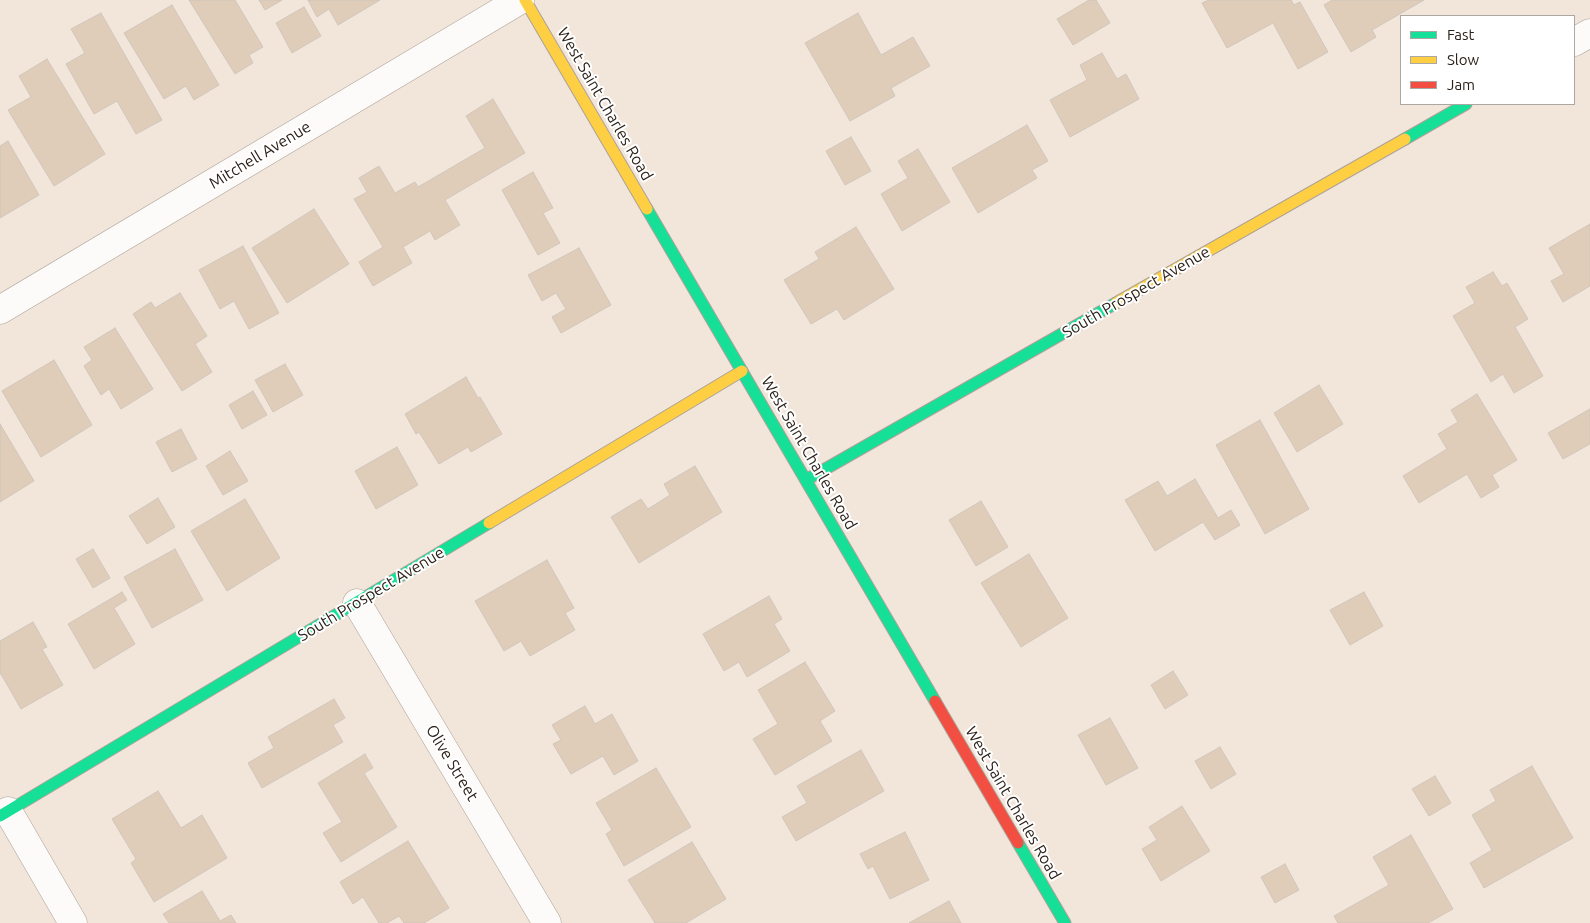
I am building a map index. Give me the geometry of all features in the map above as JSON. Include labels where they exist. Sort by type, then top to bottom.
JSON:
[{"type":"street","name":"Mitchell Avenue","points":[[0,310],[520,0]]},
{"type":"street","name":"West Saint Charles Road","points":[[525,0],[1065,923]]},
{"type":"street","points":[[1575,41],[1590,33]]},
{"type":"street","name":"South Prospect Avenue","points":[[806,480],[1464,105]]},
{"type":"street","name":"South Prospect Avenue","points":[[4,814],[742,371]]},
{"type":"street","name":"Olive Street","points":[[357,603],[547,923]]},
{"type":"street","points":[[4,814],[73,923]]},
{"type":"building","points":[[189,0],[235,0],[263,47],[249,55],[253,63],[235,74]]},
{"type":"building","points":[[259,0],[282,0],[265,10]]},
{"type":"building","points":[[308,0],[380,0],[338,25],[329,9],[317,17]]},
{"type":"building","points":[[1089,0],[1096,0],[1110,23],[1073,45],[1057,19]]},
{"type":"building","points":[[1209,0],[1291,0],[1294,5],[1300,2],[1328,52],[1298,69],[1273,23],[1227,48],[1202,3]]},
{"type":"building","points":[[1332,0],[1424,0],[1372,30],[1376,37],[1351,52],[1324,5]]},
{"type":"building","points":[[172,5],[219,85],[194,100],[186,86],[164,99],[124,33]]},
{"type":"building","points":[[304,7],[321,36],[292,53],[276,23]]},
{"type":"building","points":[[101,13],[162,120],[136,134],[117,101],[94,114],[66,64],[85,53],[71,29]]},
{"type":"building","points":[[858,13],[881,55],[913,37],[930,66],[891,88],[895,96],[850,121],[805,43]]},
{"type":"building","points":[[1102,53],[1117,79],[1126,74],[1139,99],[1070,137],[1050,100],[1087,80],[1080,65]]},
{"type":"building","points":[[47,59],[105,154],[54,186],[8,110],[31,97],[19,76]]},
{"type":"building","points":[[493,99],[525,153],[445,200],[460,225],[435,240],[430,231],[403,247],[412,263],[373,286],[359,262],[383,247],[354,199],[367,192],[359,178],[379,166],[395,193],[415,182],[418,187],[485,148],[466,116]]},
{"type":"building","points":[[1027,125],[1048,161],[1032,170],[1037,178],[978,213],[952,168]]},
{"type":"building","points":[[851,137],[871,171],[845,185],[826,151]]},
{"type":"building","points":[[8,141],[39,195],[0,218],[0,146]]},
{"type":"building","points":[[918,149],[950,202],[902,231],[881,194],[908,178],[898,161]]},
{"type":"building","points":[[533,172],[553,208],[543,213],[560,243],[538,255],[502,190]]},
{"type":"building","points":[[314,209],[349,264],[287,303],[252,248]]},
{"type":"building","points":[[1590,224],[1590,286],[1563,302],[1551,281],[1564,274],[1549,248]]},
{"type":"building","points":[[856,227],[894,289],[844,320],[837,309],[811,324],[784,280],[819,259],[815,252]]},
{"type":"building","points":[[243,246],[279,313],[249,329],[234,301],[220,309],[199,270]]},
{"type":"building","points":[[579,248],[611,305],[561,333],[552,317],[566,309],[556,293],[542,301],[528,275]]},
{"type":"building","points":[[1493,272],[1502,286],[1507,283],[1528,319],[1515,327],[1543,376],[1514,393],[1503,374],[1491,382],[1453,316],[1475,303],[1466,287]]},
{"type":"building","points":[[180,293],[207,336],[195,344],[212,372],[182,391],[133,314],[151,302],[155,308]]},
{"type":"building","points":[[115,328],[153,389],[121,409],[109,389],[101,395],[84,366],[92,360],[84,347]]},
{"type":"building","points":[[54,360],[92,425],[41,457],[2,391]]},
{"type":"building","points":[[285,364],[303,395],[273,412],[255,380]]},
{"type":"building","points":[[466,377],[502,434],[471,452],[468,447],[439,464],[419,432],[416,434],[405,414]]},
{"type":"building","points":[[1319,385],[1343,424],[1297,452],[1274,413]]},
{"type":"building","points":[[253,391],[267,415],[242,429],[229,405]]},
{"type":"building","points":[[1477,394],[1517,460],[1492,475],[1499,487],[1481,498],[1467,474],[1419,503],[1403,476],[1447,449],[1438,434],[1458,422],[1451,410]]},
{"type":"building","points":[[1590,409],[1590,444],[1563,459],[1548,433]]},
{"type":"building","points":[[1260,420],[1309,509],[1265,534],[1216,445]]},
{"type":"building","points":[[0,424],[34,481],[0,502]]},
{"type":"building","points":[[181,429],[197,459],[172,472],[156,442]]},
{"type":"building","points":[[397,447],[418,485],[376,509],[355,471]]},
{"type":"building","points":[[230,451],[248,481],[223,495],[206,466]]},
{"type":"building","points":[[695,466],[722,512],[639,563],[611,517],[641,499],[648,509],[670,495],[664,484]]},
{"type":"building","points":[[1195,479],[1218,518],[1231,510],[1240,525],[1215,540],[1203,522],[1155,551],[1125,500],[1158,481],[1167,496]]},
{"type":"building","points":[[158,498],[175,527],[147,544],[129,516]]},
{"type":"building","points":[[245,499],[280,558],[227,591],[191,531]]},
{"type":"building","points":[[981,501],[1008,547],[976,566],[949,520]]},
{"type":"building","points":[[93,549],[110,578],[93,588],[76,559]]},
{"type":"building","points":[[175,549],[203,600],[152,628],[124,577]]},
{"type":"building","points":[[1029,554],[1068,618],[1021,647],[981,583]]},
{"type":"building","points":[[547,560],[574,608],[565,613],[575,630],[530,656],[521,641],[504,651],[475,601]]},
{"type":"building","points":[[122,592],[127,600],[114,608],[135,644],[94,669],[68,624]]},
{"type":"building","points":[[1364,592],[1383,626],[1350,645],[1330,610]]},
{"type":"building","points":[[769,596],[782,619],[774,624],[790,651],[747,677],[739,662],[724,671],[703,634]]},
{"type":"building","points":[[33,622],[47,647],[42,649],[63,685],[21,709],[0,674],[0,641]]},
{"type":"building","points":[[805,662],[835,711],[820,721],[832,741],[775,775],[753,739],[778,724],[758,690]]},
{"type":"building","points":[[1173,671],[1188,695],[1165,709],[1151,685]]},
{"type":"building","points":[[334,699],[345,718],[333,725],[343,742],[262,788],[248,763],[274,748],[268,737]]},
{"type":"building","points":[[585,706],[595,724],[612,714],[638,761],[614,775],[603,756],[571,774],[553,744],[561,740],[552,725]]},
{"type":"building","points":[[1110,718],[1138,768],[1106,785],[1078,735]]},
{"type":"building","points":[[1220,747],[1236,774],[1211,789],[1195,761]]},
{"type":"building","points":[[861,750],[884,791],[796,841],[782,817],[807,803],[797,786]]},
{"type":"building","points":[[365,754],[373,768],[364,773],[397,827],[341,862],[323,833],[342,822],[318,783]]},
{"type":"building","points":[[1532,766],[1573,838],[1484,888],[1470,863],[1492,850],[1472,815],[1496,801],[1490,790]]},
{"type":"building","points":[[656,768],[691,827],[624,866],[606,834],[612,830],[596,803]]},
{"type":"building","points":[[1435,776],[1451,803],[1429,816],[1412,789]]},
{"type":"building","points":[[158,791],[181,828],[202,815],[227,858],[154,902],[131,863],[136,859],[112,819]]},
{"type":"building","points":[[1182,806],[1210,851],[1161,881],[1142,849],[1157,840],[1149,827]]},
{"type":"building","points":[[905,832],[929,880],[890,899],[873,866],[868,869],[860,854]]},
{"type":"building","points":[[1411,835],[1453,909],[1428,923],[1338,923],[1334,916],[1389,885],[1373,857]]},
{"type":"building","points":[[408,841],[449,908],[424,923],[404,923],[399,916],[387,923],[379,923],[363,897],[353,904],[340,882]]},
{"type":"building","points":[[692,842],[726,899],[686,923],[655,923],[628,880]]},
{"type":"building","points":[[1285,864],[1299,890],[1275,903],[1261,877]]},
{"type":"building","points":[[202,891],[220,921],[231,915],[236,923],[169,923],[163,914]]},
{"type":"building","points":[[949,901],[961,923],[909,923]]},
{"type":"traffic: fast","points":[[1405,139],[1464,105]]},
{"type":"traffic: fast","points":[[647,209],[935,701]]},
{"type":"traffic: fast","points":[[806,480],[1116,303]]},
{"type":"traffic: fast","points":[[0,816],[489,523]]},
{"type":"traffic: fast","points":[[1018,843],[1065,923]]},
{"type":"traffic: slow","points":[[525,0],[647,209]]},
{"type":"traffic: slow","points":[[1116,303],[1405,139]]},
{"type":"traffic: slow","points":[[489,523],[742,371]]},
{"type":"traffic: jam","points":[[935,701],[1018,843]]}]
